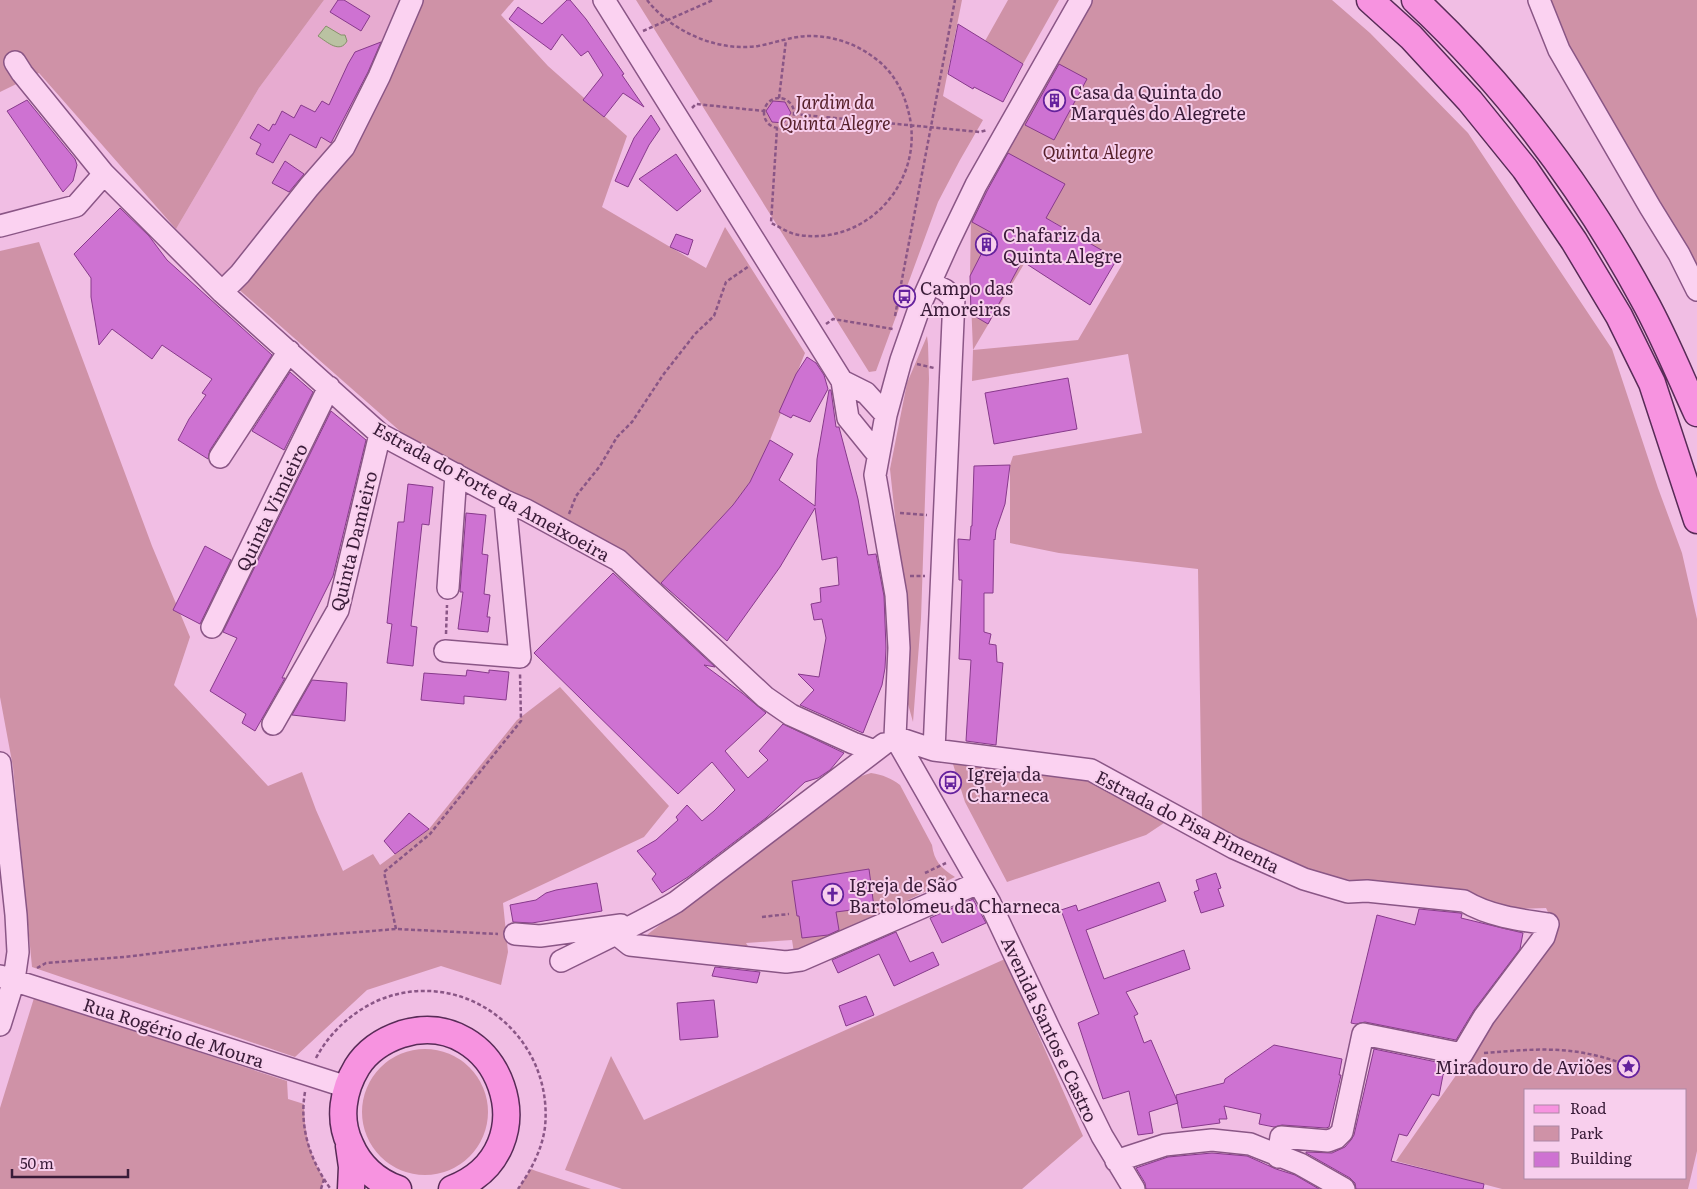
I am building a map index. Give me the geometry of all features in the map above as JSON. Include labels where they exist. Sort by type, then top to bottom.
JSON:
[{"type":"main road","points":[[1370,0],[1410,37],[1498,134],[1550,204],[1597,278],[1619,316],[1652,383],[1697,520]]},
{"type":"main road","points":[[1415,0],[1470,56],[1522,115],[1600,225],[1645,302],[1697,413]]},
{"type":"main road","points":[[351,1189],[352,1167],[343,1118],[343,1106],[354,1073],[368,1054],[386,1040],[420,1031],[454,1036],[474,1047],[483,1055],[497,1074],[505,1095],[505,1130],[496,1152],[486,1166],[462,1185]]},
{"type":"main road","points":[[348,1140],[359,1161],[367,1170],[386,1184],[398,1189]]},
{"type":"street","points":[[222,292],[240,274],[309,187],[344,147],[379,77],[412,0]]},
{"type":"street","points":[[604,0],[626,39],[842,381],[848,418],[878,455]]},
{"type":"street","points":[[561,961],[641,922],[676,902],[894,737],[899,648],[896,595],[875,475],[886,415],[901,360],[930,283],[980,178],[1081,0]]},
{"type":"street","points":[[1540,0],[1559,50],[1679,254],[1697,290]]},
{"type":"street","name":"Estrada do Forte da Ameixoeira","points":[[15,62],[104,174],[222,292],[380,434],[618,560],[765,697],[791,715],[875,751]]},
{"type":"street","points":[[0,226],[76,206],[104,174]]},
{"type":"street","points":[[930,283],[945,290],[954,298],[934,750]]},
{"type":"street","points":[[220,457],[289,351]]},
{"type":"street","points":[[842,381],[866,393],[886,415]]},
{"type":"street","name":"Quinta Vimieiro","points":[[212,627],[329,387]]},
{"type":"street","name":"Quinta Damieiro","points":[[273,724],[338,610],[380,434]]},
{"type":"street","points":[[448,588],[456,474]]},
{"type":"street","points":[[445,651],[520,657],[505,501]]},
{"type":"street","name":"Estrada do Pisa Pimenta","points":[[894,737],[934,750],[1091,770],[1234,848],[1304,879],[1348,892],[1367,891],[1464,901],[1476,909],[1548,924],[1544,938],[1484,1017],[1462,1054]]},
{"type":"street","name":"Avenida Santos e Castro","points":[[894,737],[990,902],[1102,1136],[1134,1189]]},
{"type":"street","points":[[0,763],[5,851],[16,916],[18,952],[7,978],[0,1025]]},
{"type":"street","points":[[616,933],[630,945],[786,962],[800,960],[978,883]]},
{"type":"street","points":[[515,934],[540,936],[641,922]]},
{"type":"street","name":"Rua Rogério de Moura","points":[[7,978],[348,1087]]},
{"type":"street","points":[[1278,1157],[1281,1137],[1328,1140],[1336,1138],[1342,1132],[1363,1034],[1462,1054]]},
{"type":"street","points":[[1116,1161],[1165,1145],[1212,1140],[1250,1144],[1278,1157],[1300,1164],[1344,1189]]},
{"type":"path","points":[[647,0],[668,21],[688,33],[709,42],[734,47],[757,46],[809,36],[835,38],[859,47],[878,60],[891,74],[906,100],[912,126],[911,155],[905,174],[895,192],[884,206],[868,218],[847,230],[823,235],[798,235],[771,223],[777,128]]},
{"type":"path","points":[[626,39],[713,0]]},
{"type":"path","points":[[895,320],[954,0]]},
{"type":"path","points":[[779,98],[786,40]]},
{"type":"path","points":[[779,98],[790,102],[794,114],[788,125],[783,128],[777,128],[768,123],[764,117],[764,110],[770,100],[779,98]]},
{"type":"path","points":[[680,123],[696,104],[764,110]]},
{"type":"path","points":[[794,114],[980,132]]},
{"type":"path","points":[[562,529],[576,496],[600,466],[617,437],[632,422],[663,375],[695,334],[714,316],[726,282],[764,255]]},
{"type":"path","points":[[812,332],[834,319],[893,329]]},
{"type":"path","points":[[901,360],[950,372]]},
{"type":"path","points":[[882,513],[944,516]]},
{"type":"path","points":[[893,577],[941,576]]},
{"type":"path","points":[[445,651],[448,588]]},
{"type":"path","points":[[396,929],[384,872],[430,834],[521,721],[520,657]]},
{"type":"path","points":[[925,873],[962,855]]},
{"type":"path","points":[[762,917],[789,914]]},
{"type":"path","points":[[7,978],[46,963],[273,939],[396,929],[515,934]]},
{"type":"path","points":[[331,1189],[311,1155],[306,1139],[304,1121],[305,1096],[309,1075],[318,1056],[340,1026],[354,1014],[369,1005],[409,992],[428,992],[461,997],[487,1008],[501,1018],[524,1044],[536,1067],[544,1092],[546,1109],[545,1127],[542,1144],[531,1170],[518,1189]]},
{"type":"path","points":[[1462,1054],[1532,1048],[1572,1050],[1605,1057],[1621,1063]]},
{"type":"path","points":[[321,1189],[324,1179]]},
{"type":"shaded area","points":[[324,0],[400,0],[360,98],[347,114],[332,144],[225,278],[176,229],[259,88]]},
{"type":"shaded area","points":[[326,26],[341,35],[345,35],[347,41],[344,45],[341,47],[333,46],[318,36]]},
{"type":"green space","points":[[0,0],[324,0],[259,88],[176,229],[39,73],[0,92]]},
{"type":"green space","points":[[420,0],[514,0],[501,15],[548,66],[627,136],[602,207],[706,268],[725,227],[805,353],[770,440],[750,482],[733,505],[660,584],[409,439],[236,287],[347,150]]},
{"type":"green space","name":"Jardim da Quinta Alegre","points":[[636,0],[962,0],[943,96],[983,120],[938,202],[876,371],[869,372]]},
{"type":"green space","points":[[1008,0],[1059,0],[1023,64],[985,41]]},
{"type":"green space","name":"Quinta Alegre","points":[[1092,0],[1332,0],[1370,33],[1468,133],[1612,349],[1658,488],[1682,553],[1697,619],[1697,1151],[1688,1189],[1502,1189],[1396,1161],[1557,931],[1546,908],[1515,909],[1452,892],[1350,880],[1293,867],[1202,823],[1198,569],[1059,553],[1010,543],[1010,465],[1013,456],[1142,433],[1128,354],[972,381],[971,221],[1055,62]],"holes":[[[1050,220],[1123,263],[1078,340],[973,350]]]},
{"type":"green space","points":[[1549,0],[1697,0],[1697,281],[1562,44]]},
{"type":"green space","points":[[39,242],[152,546],[190,637],[174,685],[268,786],[302,772],[316,810],[343,871],[373,854],[380,865],[429,829],[517,720],[560,687],[669,806],[644,837],[503,903],[508,952],[501,985],[441,966],[367,990],[295,1057],[32,967],[13,767],[0,697],[0,251]]},
{"type":"green space","points":[[927,336],[929,379],[921,619],[913,722],[906,697],[907,630],[890,469],[907,383]]},
{"type":"green space","points":[[952,761],[1081,777],[1147,810],[1164,823],[1146,835],[1007,882],[965,802]]},
{"type":"green space","points":[[871,773],[887,777],[900,785],[932,845],[936,860],[955,877],[904,902],[903,914],[794,953],[792,940],[746,943],[751,951],[646,937],[835,791],[854,779]]},
{"type":"green space","points":[[1005,959],[1083,1136],[1022,1189],[622,1189],[565,1170],[611,1056],[644,1120]]},
{"type":"green space","points":[[34,998],[287,1081],[288,1099],[304,1104],[308,1143],[324,1179],[321,1189],[0,1189],[0,1108]]},
{"type":"green space","points":[[425,1049],[449,1054],[469,1068],[483,1088],[488,1112],[483,1136],[469,1156],[449,1170],[425,1175],[401,1170],[381,1156],[367,1136],[362,1112],[367,1088],[381,1068],[401,1054]]},
{"type":"green space","points":[[531,1169],[536,1171],[591,1189],[518,1189]]},
{"type":"building","points":[[338,0],[344,0],[370,16],[361,31],[330,12]]},
{"type":"building","points":[[567,0],[570,0],[586,19],[644,107],[623,93],[604,117],[583,100],[603,75],[588,51],[581,56],[562,34],[551,50],[509,19],[518,7],[542,24]]},
{"type":"building","points":[[958,24],[1023,64],[1003,102],[974,87],[973,89],[948,74]]},
{"type":"building","points":[[381,42],[368,72],[331,143],[321,137],[316,148],[290,134],[273,163],[256,154],[261,144],[250,138],[258,124],[269,131],[273,124],[275,125],[282,111],[294,118],[301,105],[315,112],[322,101],[329,105],[355,52]]},
{"type":"building","name":"Casa da Quinta do Marquês do Alegrete","points":[[1059,64],[1087,79],[1054,140],[1025,125]]},
{"type":"building","points":[[27,100],[75,159],[77,165],[73,181],[63,192],[7,111]]},
{"type":"building","points":[[773,101],[785,102],[791,113],[784,123],[772,122],[766,111]]},
{"type":"building","points":[[651,115],[660,129],[649,145],[628,187],[615,181],[634,138]]},
{"type":"building","points":[[1008,153],[1065,184],[1046,218],[1117,259],[1090,305],[1022,261],[988,324],[971,314],[970,276],[992,233],[972,222]]},
{"type":"building","points":[[676,154],[701,191],[677,211],[639,179]]},
{"type":"building","points":[[285,161],[304,174],[289,192],[272,183]]},
{"type":"building","points":[[120,208],[149,236],[167,260],[272,355],[210,450],[208,459],[178,440],[189,419],[206,395],[202,393],[212,379],[162,345],[152,359],[112,329],[99,345],[91,297],[91,278],[74,254]]},
{"type":"building","points":[[676,234],[693,240],[688,255],[670,247]]},
{"type":"building","points":[[807,357],[816,363],[824,375],[828,389],[810,422],[793,415],[791,418],[779,412],[796,374]]},
{"type":"building","points":[[290,372],[313,392],[284,450],[252,431]]},
{"type":"building","points":[[1068,378],[1077,429],[994,444],[985,393]]},
{"type":"building","points":[[829,390],[831,390],[836,427],[839,427],[858,499],[868,555],[876,554],[884,596],[885,668],[882,685],[863,733],[800,705],[814,690],[798,674],[819,677],[826,638],[822,619],[814,620],[811,604],[821,602],[820,588],[839,585],[837,557],[822,560],[815,508],[780,567],[727,641],[661,583],[733,505],[750,482],[770,440],[793,454],[779,480],[815,506],[817,459]]},
{"type":"building","points":[[331,411],[366,440],[333,576],[282,678],[285,678],[255,731],[242,723],[246,714],[210,691],[237,638],[223,632]]},
{"type":"building","points":[[1010,465],[1005,504],[994,539],[993,593],[984,593],[984,632],[991,634],[989,644],[996,645],[997,662],[1003,663],[996,745],[966,741],[971,660],[959,659],[962,580],[959,580],[958,539],[970,540],[974,466]]},
{"type":"building","points":[[408,484],[433,487],[429,525],[422,524],[411,626],[417,627],[413,666],[387,663],[392,624],[387,623],[398,522],[404,522]]},
{"type":"building","points":[[466,513],[486,515],[482,554],[488,555],[484,594],[490,595],[487,617],[490,617],[488,632],[458,629],[463,592],[460,592]]},
{"type":"building","points":[[205,546],[231,560],[200,624],[173,610]]},
{"type":"building","points":[[613,573],[715,667],[704,665],[766,713],[725,751],[748,778],[768,760],[759,751],[783,724],[844,753],[830,770],[818,778],[805,782],[766,818],[688,877],[662,893],[652,879],[656,874],[637,851],[656,840],[678,820],[676,817],[687,805],[702,821],[735,790],[712,762],[678,794],[534,653]]},
{"type":"building","points":[[467,670],[489,673],[489,670],[509,672],[506,700],[464,696],[464,704],[421,700],[424,673],[466,676]]},
{"type":"building","points":[[312,680],[347,683],[345,721],[292,715]]},
{"type":"building","points":[[409,813],[429,829],[395,854],[384,841]]},
{"type":"building","name":"Igreja de São Bartolomeu da Charneca","points":[[869,869],[874,907],[836,912],[839,930],[828,935],[802,938],[792,881]]},
{"type":"building","points":[[1216,873],[1221,888],[1218,889],[1224,906],[1201,913],[1194,892],[1199,890],[1196,880]]},
{"type":"building","points":[[1159,882],[1166,901],[1086,930],[1104,979],[1184,950],[1190,969],[1126,992],[1138,1014],[1134,1016],[1144,1043],[1151,1040],[1178,1103],[1149,1112],[1153,1133],[1138,1135],[1129,1091],[1103,1099],[1078,1023],[1099,1014],[1061,910],[1076,905],[1078,911]]},
{"type":"building","points":[[597,883],[602,911],[532,923],[513,922],[510,905],[536,900],[546,893],[556,890]]},
{"type":"building","points":[[973,899],[986,923],[942,943],[930,918]]},
{"type":"building","points":[[1419,909],[1460,913],[1462,914],[1461,918],[1523,933],[1520,949],[1474,1010],[1456,1040],[1365,1022],[1351,1023],[1377,915],[1415,925]]},
{"type":"building","points":[[896,932],[910,962],[933,952],[939,965],[894,986],[879,954],[838,973],[832,960]]},
{"type":"building","points":[[715,967],[760,972],[757,983],[712,976]]},
{"type":"building","points":[[866,996],[874,1015],[846,1026],[839,1006]]},
{"type":"building","points":[[714,1000],[718,1037],[680,1040],[677,1003]]},
{"type":"building","points":[[1274,1045],[1342,1059],[1339,1075],[1341,1075],[1329,1127],[1282,1125],[1274,1127],[1259,1124],[1261,1114],[1224,1106],[1227,1119],[1219,1119],[1220,1123],[1182,1128],[1176,1095],[1224,1083],[1225,1079]]},
{"type":"building","points":[[1374,1049],[1451,1065],[1443,1075],[1439,1096],[1432,1094],[1407,1136],[1399,1134],[1391,1161],[1484,1184],[1483,1189],[1356,1189],[1355,1183],[1350,1178],[1306,1153],[1332,1153],[1345,1147],[1351,1140],[1354,1135]]},
{"type":"building","points":[[1212,1153],[1247,1156],[1295,1175],[1319,1189],[1146,1189],[1145,1183],[1136,1168],[1168,1157]]},
{"type":"place","name":"Casa da Quinta do Marquês do Alegrete","points":[[1054,101]]},
{"type":"place","name":"Chafariz da Quinta Alegre","points":[[987,244]]},
{"type":"place","name":"Campo das Amoreiras","points":[[904,297]]},
{"type":"place","name":"Igreja da Charneca","points":[[951,783]]},
{"type":"place","name":"Igreja de São Bartolomeu da Charneca","points":[[833,894]]},
{"type":"place","name":"Miradouro de Aviões","points":[[1628,1066]]}]
